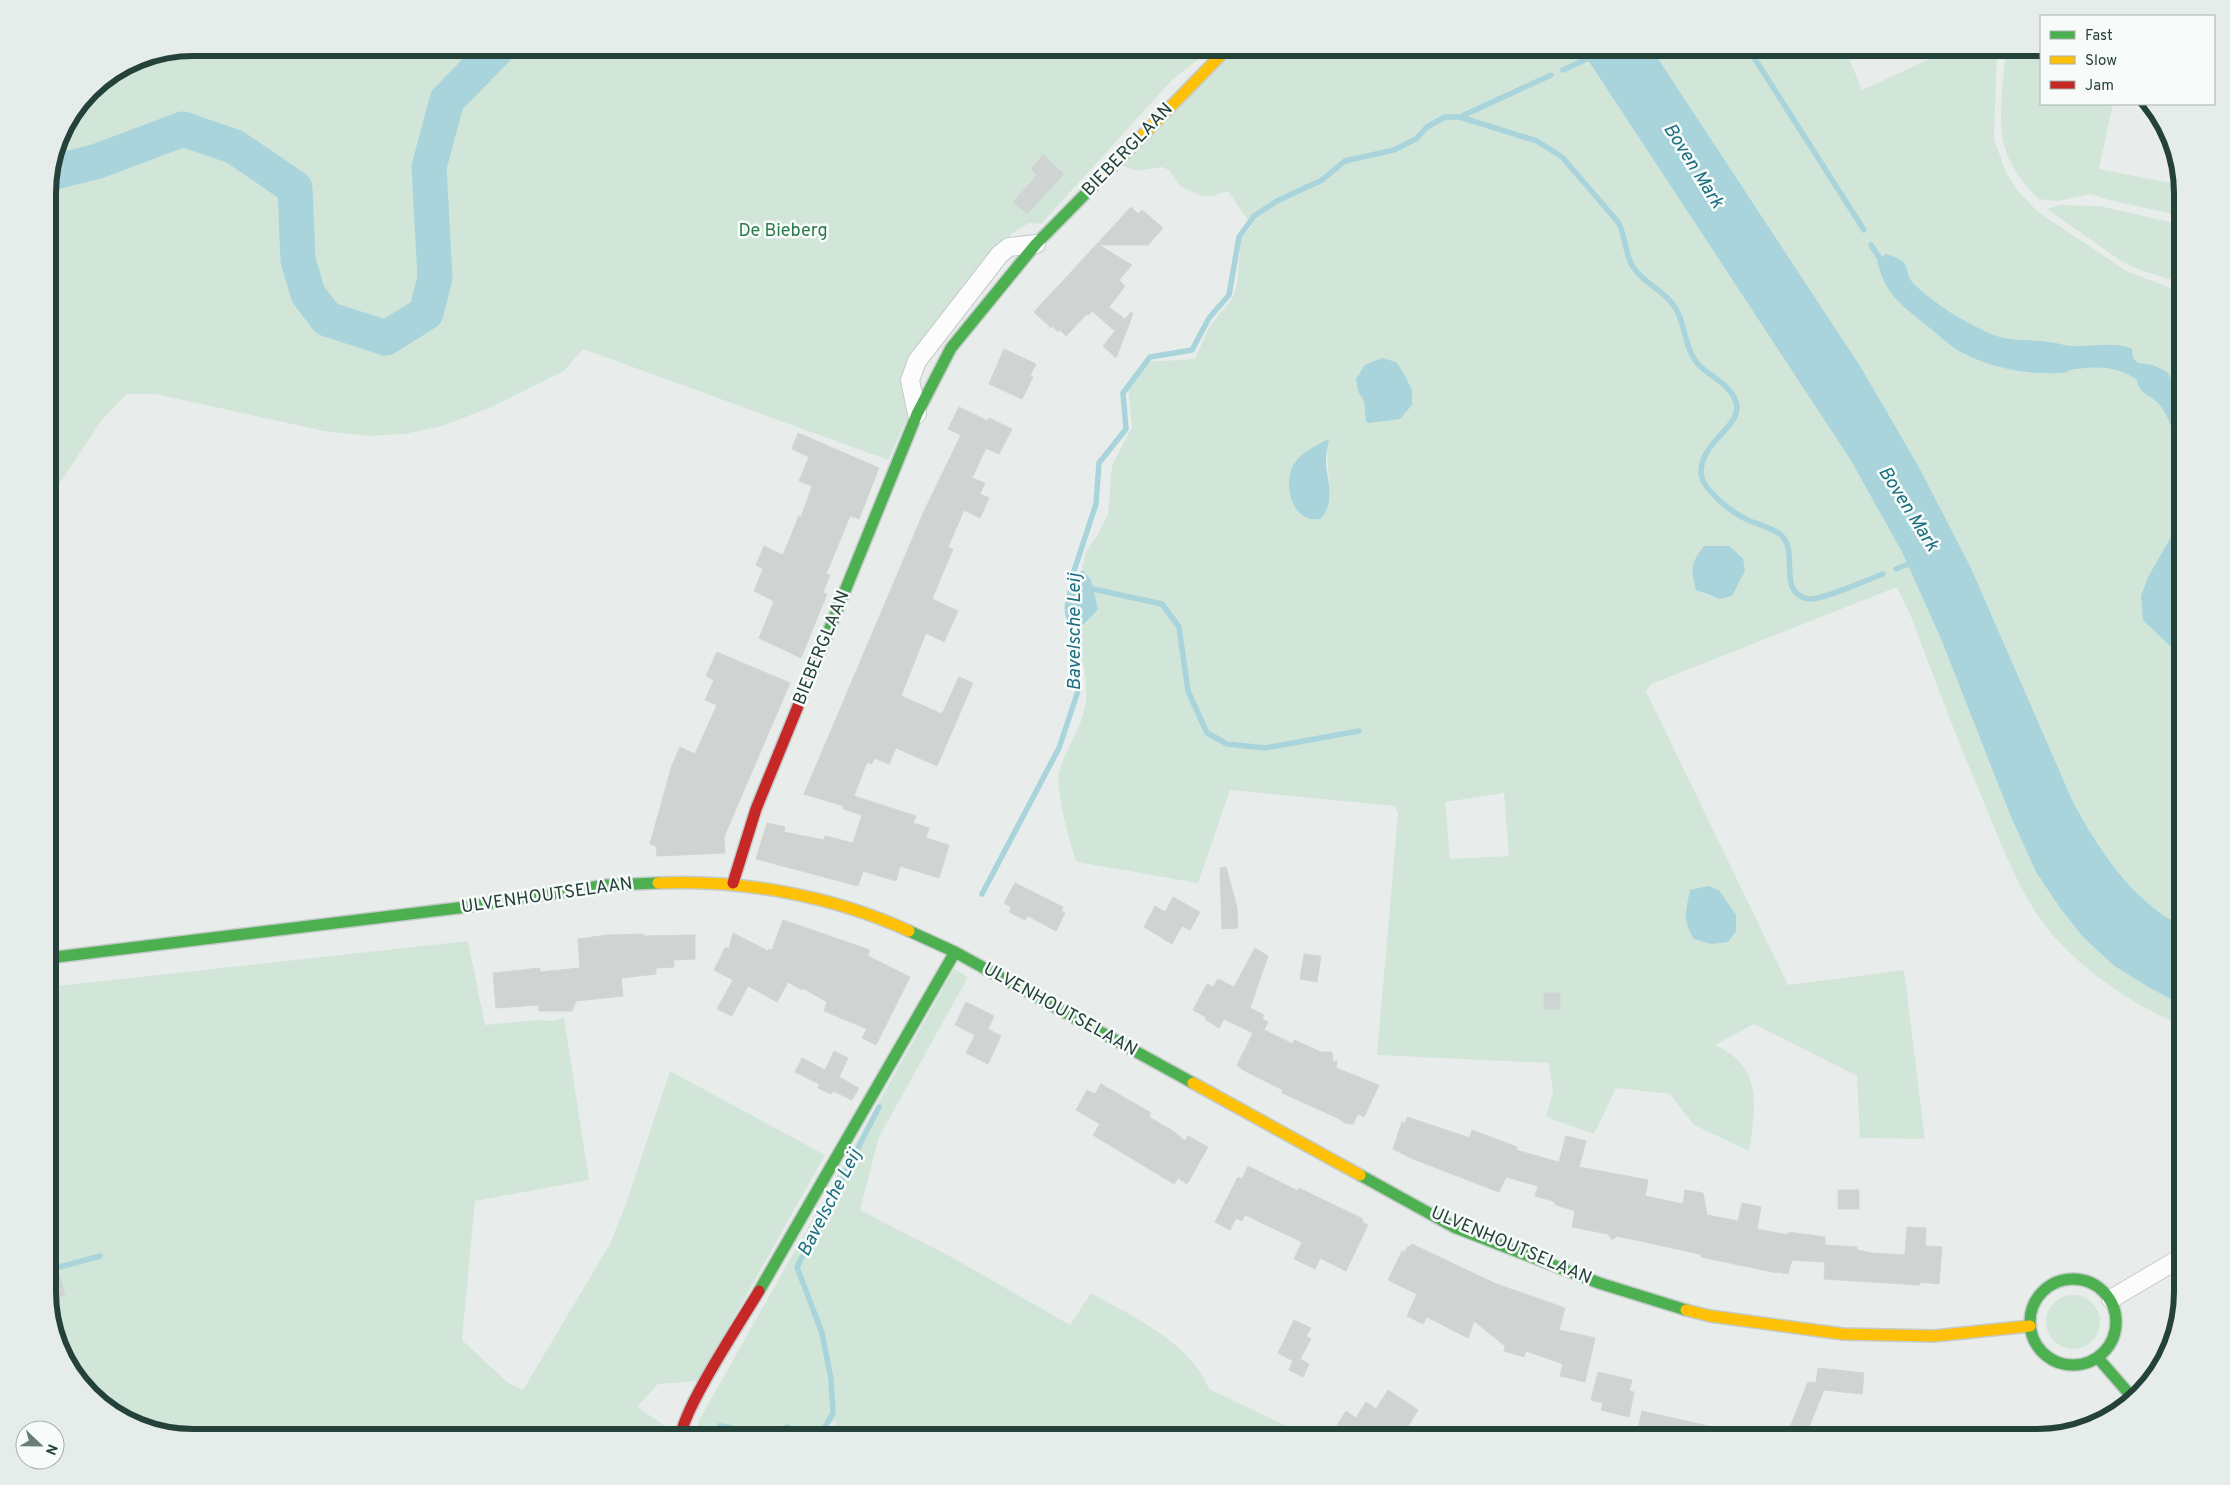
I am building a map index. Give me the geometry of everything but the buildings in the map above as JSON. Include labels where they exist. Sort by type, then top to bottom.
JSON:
[{"type":"main road","name":"BIEBERGLAAN","points":[[733,883],[756,808],[917,414],[951,348],[1036,244],[1220,56]]},
{"type":"main road","name":"ULVENHOUTSELAAN","points":[[57,957],[466,907],[607,885],[670,882],[733,883],[828,902],[892,923],[955,952],[1454,1227],[1599,1282],[1710,1316],[1843,1334],[1934,1336],[2030,1326]]},
{"type":"main road","points":[[681,1429],[690,1409],[955,952]]},
{"type":"main road","points":[[2077,1278],[2093,1282],[2103,1289],[2111,1299],[2117,1317],[2115,1336],[2098,1358],[2087,1363],[2062,1364],[2051,1360],[2036,1345],[2030,1326],[2031,1312],[2036,1298],[2047,1287],[2061,1280],[2077,1278]]},
{"type":"main road","points":[[2098,1358],[2129,1393]]},
{"type":"street","points":[[917,414],[910,380],[917,361],[1000,254],[1010,247],[1036,244]]},
{"type":"street","points":[[2111,1299],[2174,1262]]},
{"type":"green space","name":"De Bieberg","points":[[1202,56],[1173,79],[1041,224],[1029,223],[1011,234],[918,347],[905,369],[902,386],[907,398],[914,403],[888,460],[583,349],[564,371],[489,408],[442,426],[404,434],[368,436],[324,431],[155,394],[127,394],[101,421],[57,487],[57,176],[70,133],[90,103],[103,90],[125,75],[158,61],[185,57]]},
{"type":"green space","points":[[1233,56],[1585,56],[1850,459],[1902,552],[1941,639],[2011,817],[2036,872],[2060,908],[2083,937],[2113,965],[2174,1001],[2174,1022],[2132,1000],[2100,979],[2058,941],[2035,910],[2016,876],[2000,840],[1956,734],[1910,614],[1897,587],[1651,684],[1646,691],[1788,985],[1904,970],[1925,1139],[1860,1138],[1857,1076],[1754,1024],[1715,1045],[1731,1054],[1742,1064],[1749,1076],[1753,1089],[1754,1104],[1749,1151],[1694,1125],[1670,1094],[1616,1088],[1594,1134],[1546,1117],[1553,1092],[1549,1063],[1377,1055],[1398,814],[1395,806],[1230,790],[1198,883],[1077,862],[1064,817],[1058,780],[1059,772],[1085,707],[1085,672],[1076,639],[1080,628],[1088,622],[1091,580],[1082,568],[1086,552],[1108,515],[1112,465],[1132,427],[1128,388],[1136,371],[1145,362],[1195,359],[1209,327],[1232,299],[1237,285],[1241,238],[1252,226],[1228,191],[1213,196],[1201,196],[1181,187],[1169,170],[1162,167],[1137,171],[1120,165]],"holes":[[[1311,449],[1327,450],[1330,503]],[[1745,571],[1732,596],[1722,598],[1710,596],[1696,589],[1692,575]],[[1504,793],[1509,856],[1450,859],[1445,802]]]},
{"type":"green space","points":[[1656,56],[1848,56],[1862,90],[1936,56],[1997,56],[1994,139],[2005,170],[2016,189],[2038,212],[2128,272],[2174,289],[2174,921],[2148,903],[2118,873],[2094,838],[2073,802],[1971,568],[1920,469],[1862,369]]},
{"type":"green space","points":[[2005,56],[2040,56],[2040,105],[2113,105],[2099,169],[2173,183],[2174,214],[2105,199],[2091,194],[2057,201],[2038,199],[2016,172],[2005,148],[2001,107]]},
{"type":"green space","points":[[2059,205],[2100,206],[2174,223],[2174,281],[2140,270],[2121,261],[2047,209]]},
{"type":"green space","points":[[468,941],[485,1025],[537,1020],[553,1021],[564,1017],[589,1180],[475,1201],[462,1340],[507,1382],[523,1390],[610,1244],[627,1201],[670,1071],[825,1155],[698,1381],[658,1384],[637,1407],[670,1429],[194,1429],[167,1426],[133,1415],[103,1395],[90,1382],[75,1360],[61,1327],[57,1300],[57,986]]},
{"type":"green space","points":[[954,969],[968,977],[879,1137],[860,1210],[955,1259],[1070,1325],[1091,1293],[1142,1321],[1175,1344],[1189,1358],[1209,1389],[1293,1429],[833,1429],[837,1421],[819,1429],[792,1429],[789,1424],[771,1429],[739,1429],[732,1425],[714,1429],[698,1429],[698,1422]]},
{"type":"green space","points":[[2073,1295],[2092,1303],[2100,1322],[2092,1341],[2073,1349],[2054,1341],[2046,1322],[2054,1303]]},
{"type":"water","name":"Boven Mark","points":[[1585,56],[1656,56],[1862,369],[1920,469],[1971,568],[2073,802],[2083,820],[2118,873],[2148,903],[2174,921],[2174,1001],[2113,965],[2083,937],[2060,908],[2036,872],[2011,817],[1941,639],[1902,552],[1850,459]]},
{"type":"water","points":[[1886,254],[1901,260],[1905,264],[1911,280],[1932,299],[1959,318],[1996,336],[2072,346],[2113,345],[2132,349],[2133,358],[2138,363],[2153,365],[2167,372],[2174,383],[2174,436],[2162,408],[2142,391],[2137,380],[2123,372],[2108,368],[2092,367],[2073,369],[2061,373],[2035,373],[1996,366],[1959,351],[1895,298],[1885,282],[1877,261]]},
{"type":"water","points":[[1382,358],[1396,362],[1403,372],[1412,390],[1412,405],[1400,419],[1369,423],[1366,422],[1364,401],[1358,391],[1356,379],[1365,365]]},
{"type":"water","points":[[1329,439],[1326,459],[1329,490],[1328,505],[1320,519],[1311,519],[1302,515],[1296,509],[1290,494],[1289,478],[1294,464],[1301,456]]},
{"type":"water","points":[[2174,532],[2172,619],[2174,622],[2174,647],[2169,645],[2143,620],[2141,596],[2148,577]]},
{"type":"water","points":[[1704,546],[1729,546],[1743,558],[1745,571],[1732,596],[1720,599],[1696,590],[1692,571],[1696,557]]},
{"type":"water","points":[[1083,570],[1091,580],[1098,609],[1079,630],[1067,621],[1065,607],[1072,577]]},
{"type":"water","points":[[1708,886],[1719,890],[1736,915],[1736,931],[1728,942],[1711,944],[1694,939],[1686,921],[1690,890]]},
{"type":"water","points":[[719,1423],[732,1425],[739,1429],[714,1429]]},
{"type":"water","points":[[789,1424],[792,1429],[771,1429]]},
{"type":"waterway","name":"Bavelsche Leij","points":[[1563,70],[1592,56]]},
{"type":"waterway","points":[[1753,56],[1864,230]]},
{"type":"waterway","points":[[58,171],[98,161],[183,129],[235,147],[295,188],[298,260],[308,294],[327,319],[386,338],[426,313],[435,278],[429,167],[447,100],[489,57]]},
{"type":"waterway","name":"Bavelsche Leij","points":[[1072,584],[1072,577],[1096,504],[1099,463],[1126,429],[1123,393],[1150,357],[1192,350],[1209,318],[1229,295],[1239,237],[1254,216],[1277,201],[1322,180],[1345,161],[1394,150],[1416,139],[1427,127],[1445,117],[1460,117],[1551,75]]},
{"type":"waterway","points":[[1460,117],[1537,141],[1562,157],[1618,222],[1632,266],[1674,306],[1681,319],[1693,357],[1702,368],[1729,389],[1736,402],[1737,411],[1734,419],[1707,452],[1701,473],[1703,481],[1715,497],[1734,512],[1781,535],[1789,552],[1790,580],[1793,589],[1798,595],[1808,599],[1823,597],[1883,574]]},
{"type":"waterway","points":[[1871,245],[1884,265]]},
{"type":"waterway","points":[[1896,569],[1913,562]]},
{"type":"waterway","points":[[1087,586],[1093,589],[1162,604],[1179,627],[1188,691],[1207,733],[1227,744],[1265,748],[1359,731]]},
{"type":"waterway","name":"Bavelsche Leij","points":[[982,894],[1059,748],[1078,691],[1072,641],[1072,621]]},
{"type":"waterway","name":"Bavelsche Leij","points":[[824,1429],[833,1413],[831,1379],[822,1333],[797,1267],[879,1107]]},
{"type":"waterway","points":[[57,1268],[100,1256]]},
{"type":"traffic: fast","points":[[818,657],[917,414],[951,348],[1036,244],[1096,183]]},
{"type":"traffic: fast","points":[[57,957],[466,907],[607,885],[658,883]]},
{"type":"traffic: fast","points":[[909,931],[955,952],[1193,1083]]},
{"type":"traffic: fast","points":[[759,1291],[955,952]]},
{"type":"traffic: fast","points":[[1360,1175],[1454,1227],[1599,1283],[1686,1310]]},
{"type":"traffic: fast","points":[[2065,1279],[2081,1279],[2090,1282],[2104,1291],[2113,1305],[2116,1322],[2113,1339],[2104,1353],[2090,1362],[2081,1365],[2065,1365],[2049,1358],[2037,1346],[2030,1330],[2030,1314],[2037,1298],[2049,1286],[2065,1279]]},
{"type":"traffic: fast","points":[[2098,1358],[2129,1393]]},
{"type":"traffic: slow","points":[[1096,183],[1220,56]]},
{"type":"traffic: slow","points":[[658,883],[722,884],[786,892],[849,908],[909,931]]},
{"type":"traffic: slow","points":[[1193,1083],[1360,1175]]},
{"type":"traffic: slow","points":[[1686,1310],[1710,1316],[1843,1334],[1934,1336],[2030,1326]]},
{"type":"traffic: jam","points":[[733,883],[756,809],[818,657]]},
{"type":"traffic: jam","points":[[683,1429],[701,1387],[759,1291]]}]
